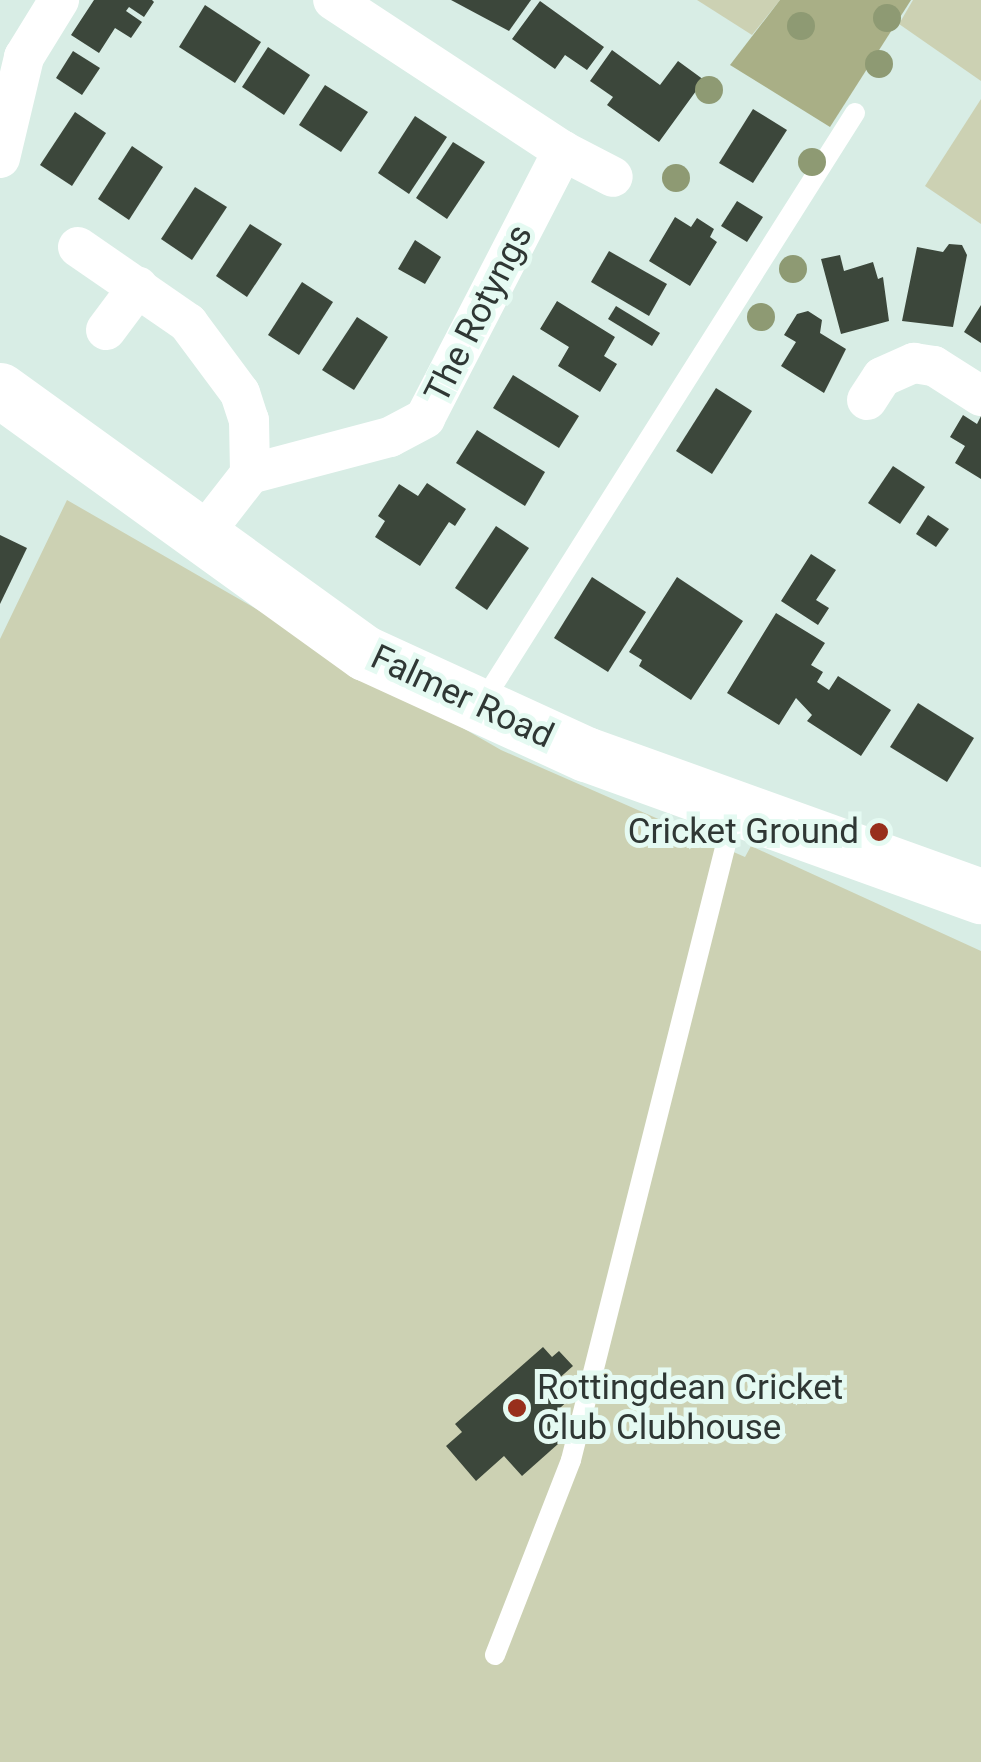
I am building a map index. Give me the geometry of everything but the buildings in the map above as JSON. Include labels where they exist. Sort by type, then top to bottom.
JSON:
[{"type":"main road","name":"Falmer Road","points":[[0,390],[365,654],[478,708],[981,896]]},
{"type":"street","points":[[0,158],[24,57],[60,0]]},
{"type":"street","points":[[333,0],[562,151],[612,177]]},
{"type":"street","name":"The Rotyngs","points":[[250,474],[390,437],[425,418],[562,151]]},
{"type":"street","points":[[78,247],[188,323],[228,372],[249,420],[250,474],[201,537]]},
{"type":"street","points":[[106,330],[138,287]]},
{"type":"street","points":[[867,400],[892,370],[914,363],[934,366],[981,396]]},
{"type":"lane","points":[[478,708],[855,113]]},
{"type":"lane","points":[[495,1656],[571,1460],[735,806]]},
{"type":"green space","points":[[697,0],[780,0],[752,35]]},
{"type":"green space","points":[[780,0],[911,0],[830,127],[730,65]]},
{"type":"green space","points":[[913,0],[981,0],[981,81],[899,24]]},
{"type":"green space","points":[[981,99],[981,224],[925,186]]},
{"type":"green space","points":[[67,500],[501,750],[745,857],[751,846],[981,951],[981,1762],[0,1762],[0,639]]},
{"type":"place","name":"Cricket Ground","points":[[879,832]]},
{"type":"place","name":"Rottingdean Cricket Club Clubhouse","points":[[517,1408]]}]
